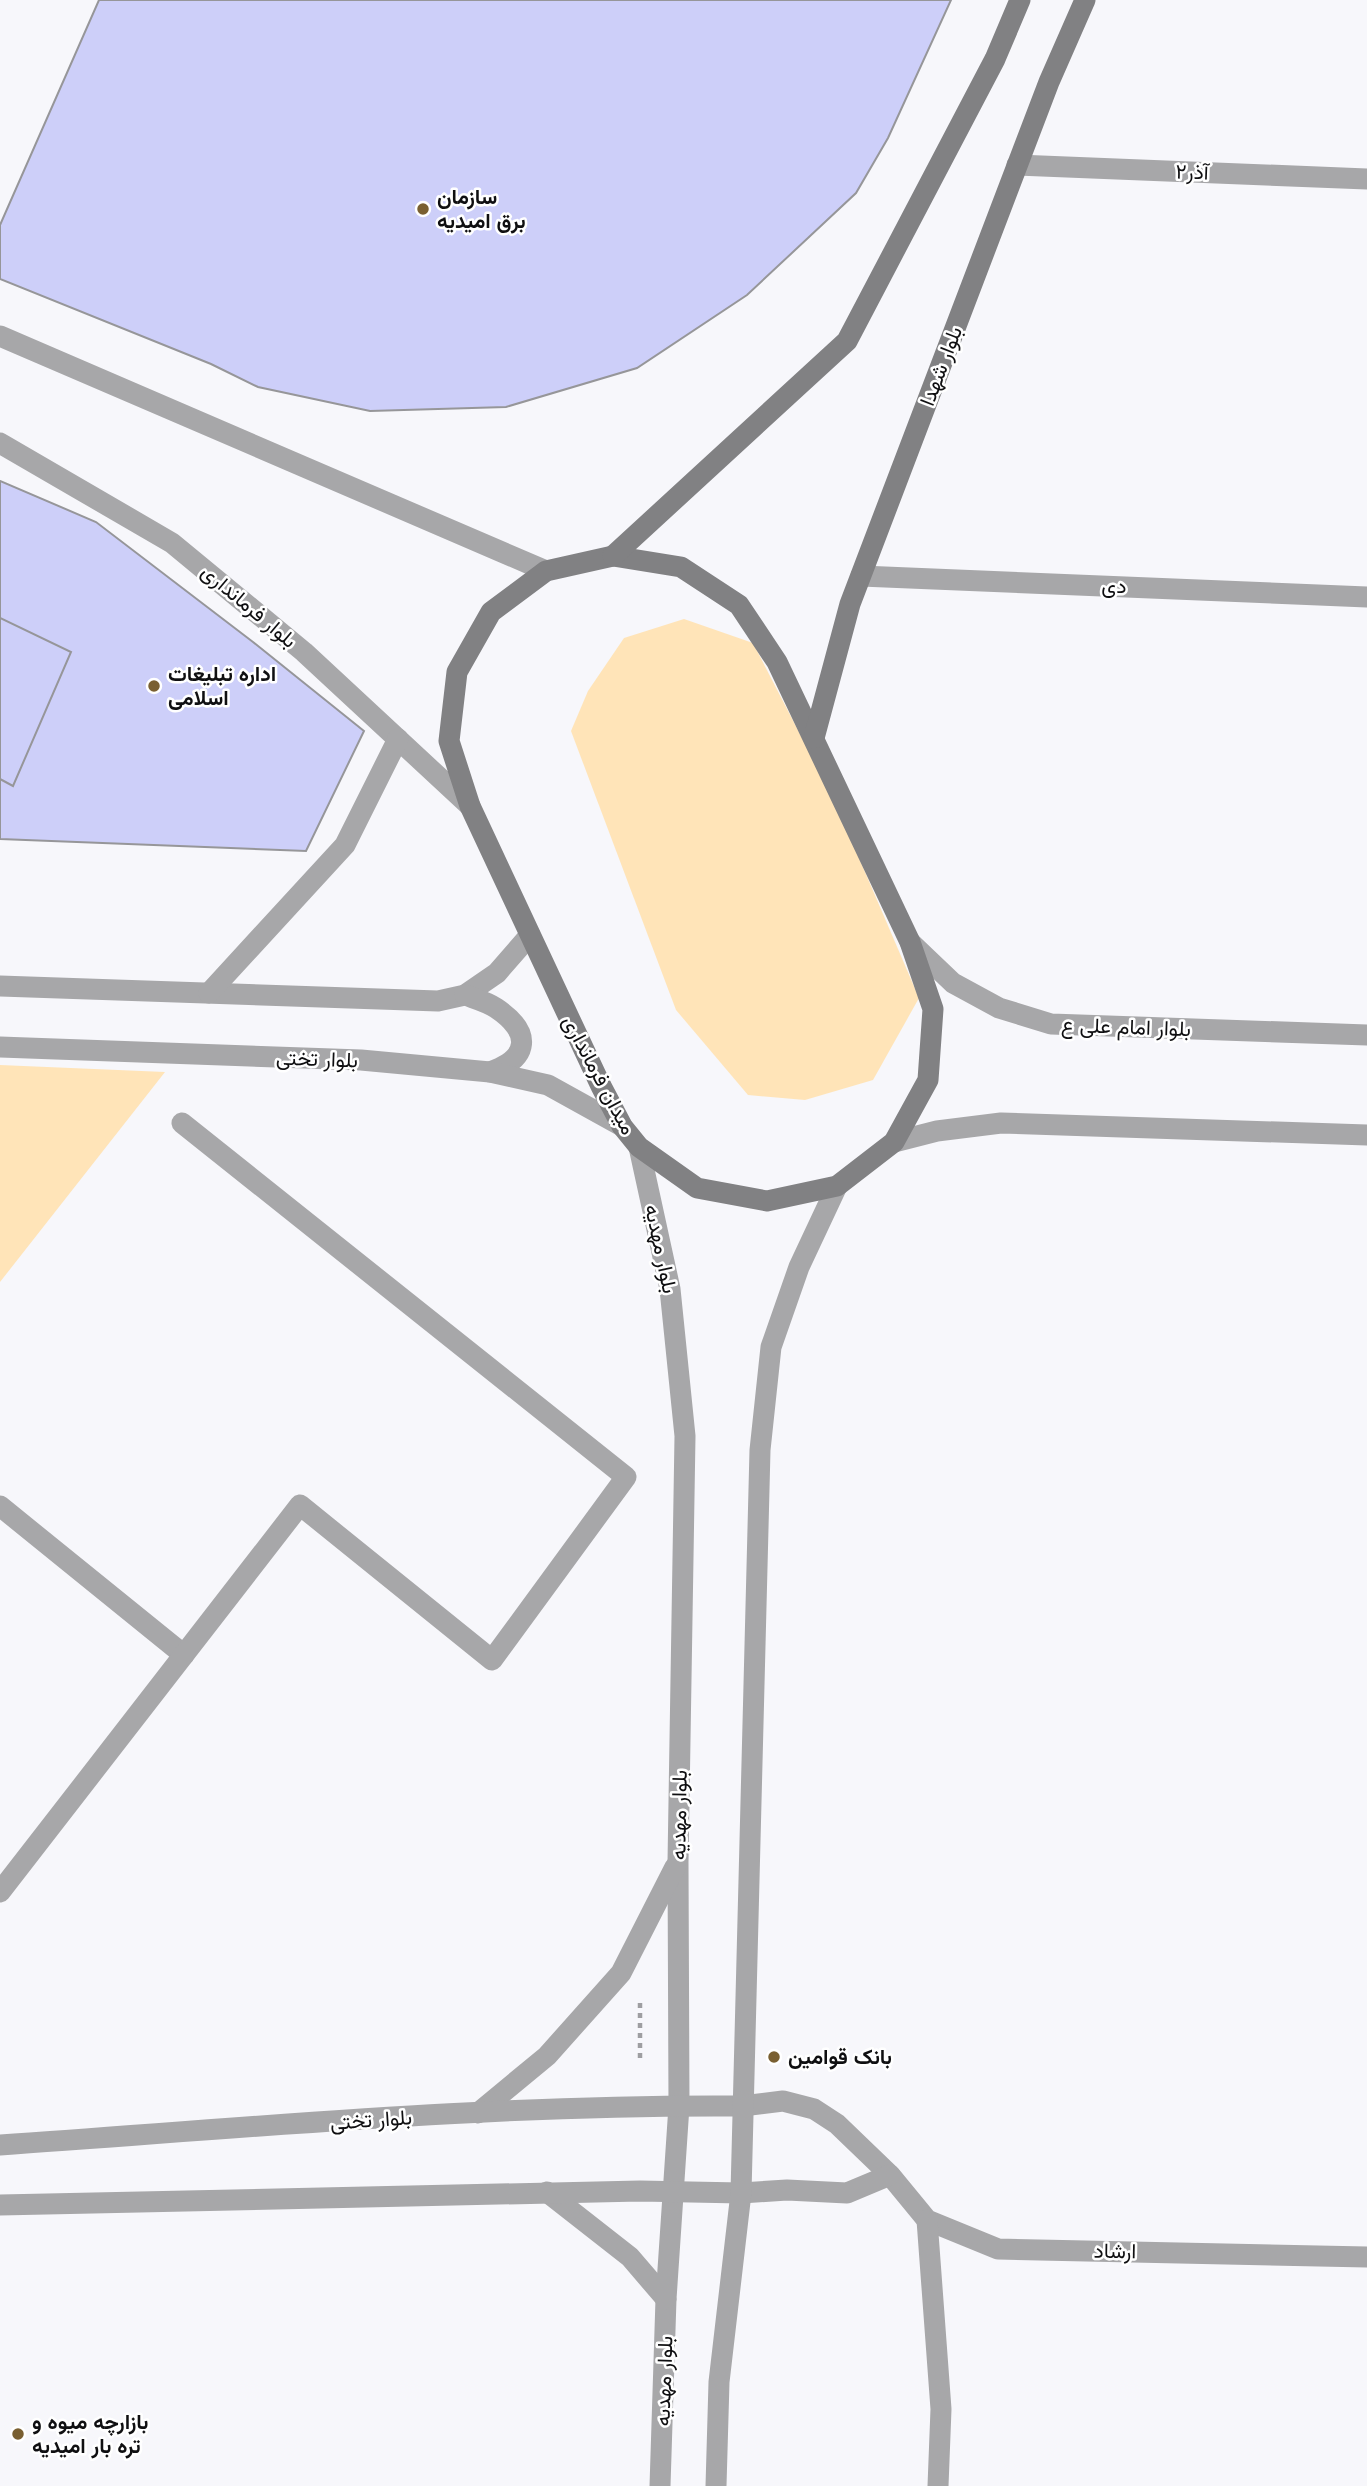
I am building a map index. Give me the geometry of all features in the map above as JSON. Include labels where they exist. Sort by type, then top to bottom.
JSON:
[{"type":"main road","points":[[613,556],[847,341],[989,71],[1020,0]]},
{"type":"main road","name":"بلوار شهدا","points":[[814,738],[850,604],[1049,82],[1085,0]]},
{"type":"main road","name":"میدان فرمانداری","points":[[613,556],[681,568],[739,605],[778,662],[910,942],[933,1009],[928,1080],[894,1142],[837,1186],[768,1201],[697,1188],[639,1147],[622,1126],[470,806],[449,740],[457,672],[491,612],[546,571],[613,556]]},
{"type":"street","name":"آذر۲","points":[[1017,165],[1367,179]]},
{"type":"street","points":[[0,336],[546,571]]},
{"type":"street","name":"بلوار فرمانداری","points":[[0,443],[172,543],[304,652],[470,806]]},
{"type":"street","name":"دی","points":[[861,576],[1367,597]]},
{"type":"street","points":[[209,993],[345,845],[398,739]]},
{"type":"street","points":[[0,986],[438,1001],[465,995],[497,973],[530,936]]},
{"type":"street","name":"بلوار امام علی ع","points":[[910,942],[953,983],[999,1007],[1051,1024],[1367,1035]]},
{"type":"street","points":[[465,995],[498,1009],[516,1025],[522,1041],[515,1059],[505,1067],[490,1072]]},
{"type":"street","name":"بلوار تختی","points":[[0,1047],[360,1060],[490,1072],[548,1085],[622,1126]]},
{"type":"street","points":[[0,1892],[300,1505],[492,1660],[626,1478],[182,1123]]},
{"type":"street","points":[[894,1142],[937,1130],[1001,1124],[1367,1135]]},
{"type":"street","name":"بلوار مهدیه","points":[[639,1147],[670,1289],[685,1436],[678,1862],[679,2106],[666,2299],[660,2486]]},
{"type":"street","points":[[716,2486],[719,2382],[741,2193],[760,1450],[771,1348],[799,1267],[837,1186]]},
{"type":"street","points":[[0,1506],[184,1655]]},
{"type":"street","points":[[478,2113],[547,2056],[621,1973],[678,1862]]},
{"type":"street","name":"ارشاد","points":[[742,2106],[783,2101],[814,2109],[837,2124],[890,2175],[927,2220],[998,2249],[1367,2258]]},
{"type":"street","name":"بلوار تختی","points":[[0,2145],[478,2113],[742,2106]]},
{"type":"street","points":[[0,2205],[673,2190],[847,2193],[890,2175]]},
{"type":"street","points":[[547,2192],[630,2257],[666,2299]]},
{"type":"street","points":[[927,2220],[941,2409],[938,2486]]},
{"type":"shaded area","points":[[684,619],[753,643],[835,802],[919,998],[873,1080],[805,1100],[748,1095],[676,1010],[571,731],[588,691],[624,638]]},
{"type":"shaded area","points":[[0,1065],[165,1072],[0,1282]]},
{"type":"building","name":"سازمان برق امیدیه","points":[[99,0],[951,0],[888,138],[856,193],[747,295],[637,368],[506,407],[370,411],[258,387],[211,364],[0,279],[0,225]]},
{"type":"building","name":"اداره تبلیغات اسلامی","points":[[0,481],[96,522],[364,731],[306,851],[0,839]]},
{"type":"building","points":[[0,618],[71,652],[13,786],[0,779]]},
{"type":"place","name":"سازمان برق امیدیه","points":[[423,209]]},
{"type":"place","name":"اداره تبلیغات اسلامی","points":[[154,686]]},
{"type":"place","name":"بانک قوامین","points":[[774,2057]]},
{"type":"place","name":"بازارچه میوه و تره بار امیدیه","points":[[18,2434]]}]
